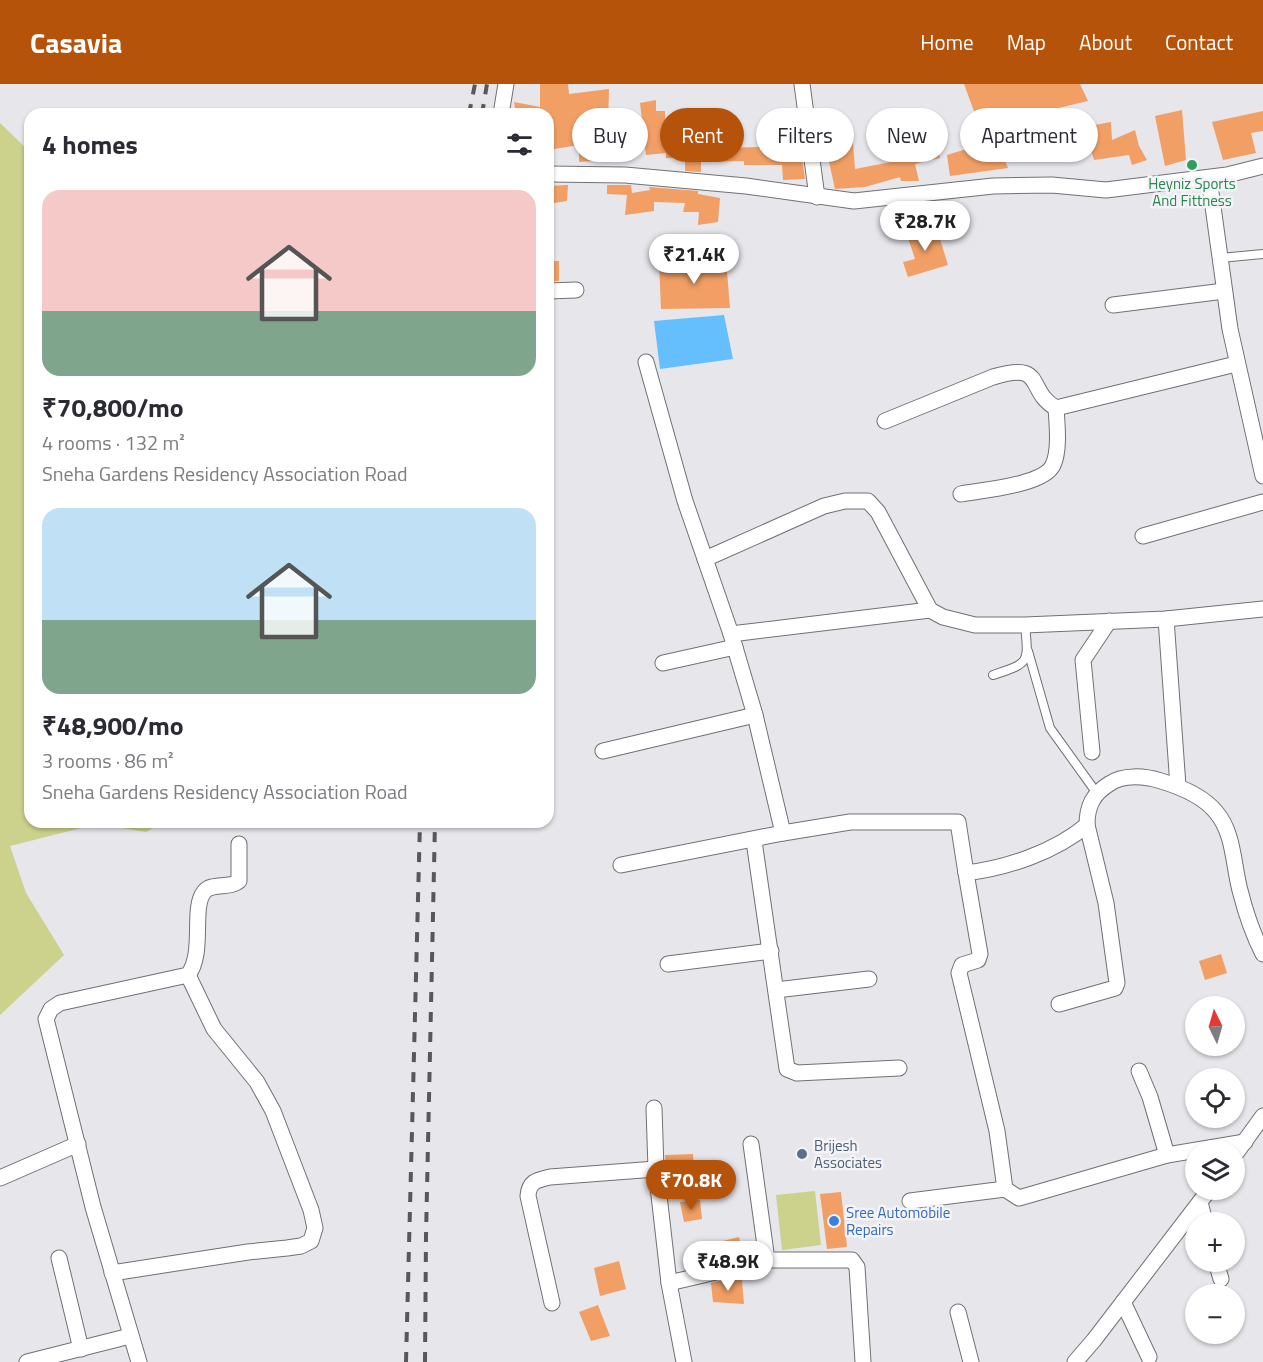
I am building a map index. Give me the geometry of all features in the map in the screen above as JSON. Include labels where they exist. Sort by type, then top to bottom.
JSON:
[{"type":"street","points":[[502,108],[506,84]]},
{"type":"street","points":[[802,84],[817,197]]},
{"type":"street","points":[[554,174],[625,175],[746,186],[854,201],[993,186],[1052,185],[1106,190],[1227,176],[1263,166]]},
{"type":"street","points":[[1209,178],[1236,364],[1263,477]]},
{"type":"street","points":[[554,291],[576,290]]},
{"type":"street","points":[[1113,305],[1224,291]]},
{"type":"street","points":[[646,362],[685,501],[733,641],[755,715],[783,833]]},
{"type":"street","points":[[885,421],[1010,372],[1023,373],[1033,378],[1045,402],[1056,408],[1236,364]]},
{"type":"street","points":[[961,494],[1033,480],[1046,474],[1053,464],[1057,438],[1056,408]]},
{"type":"street","points":[[705,559],[824,506],[845,501],[868,501],[878,512],[930,610],[944,617],[975,625],[1025,625],[1166,619],[1263,609]]},
{"type":"street","points":[[1143,536],[1263,502]]},
{"type":"street","points":[[663,663],[733,641],[930,610]]},
{"type":"street","points":[[1166,619],[1178,786]]},
{"type":"street","points":[[1092,752],[1083,660],[1109,621]]},
{"type":"street","points":[[603,751],[755,715]]},
{"type":"street","points":[[1059,1004],[1115,988],[1117,983],[1106,903],[1087,825],[1087,812],[1096,792],[1115,779],[1146,776],[1178,786],[1205,801],[1217,812],[1225,825],[1240,893],[1263,954]]},
{"type":"street","points":[[621,865],[850,822],[958,822],[980,954],[978,960],[962,965],[959,973],[997,1131],[1005,1189]]},
{"type":"street","points":[[966,873],[1040,852],[1075,836],[1087,825]]},
{"type":"street","points":[[754,841],[787,1069],[796,1073],[899,1068]]},
{"type":"street","points":[[139,1362],[93,1207],[46,1019],[51,1009],[60,1003],[188,975],[194,968],[200,900],[209,888],[234,885],[239,881],[239,844]]},
{"type":"street","points":[[668,964],[771,951]]},
{"type":"street","points":[[112,1273],[301,1246],[311,1241],[315,1228],[311,1210],[273,1111],[257,1082],[214,1029],[188,975]]},
{"type":"street","points":[[776,990],[869,979]]},
{"type":"street","points":[[1139,1071],[1150,1097],[1167,1155]]},
{"type":"street","points":[[654,1108],[656,1169],[669,1283],[684,1362]]},
{"type":"street","points":[[1245,1142],[1263,1116]]},
{"type":"street","points":[[752,1143],[767,1260]]},
{"type":"street","points":[[0,1178],[78,1144]]},
{"type":"street","points":[[910,1201],[1005,1189],[1019,1198],[1167,1155],[1185,1152]]},
{"type":"street","points":[[552,1303],[528,1196],[529,1187],[535,1180],[550,1177],[656,1169]]},
{"type":"street","points":[[1075,1362],[1201,1200]]},
{"type":"street","points":[[59,1258],[81,1348]]},
{"type":"street","points":[[669,1283],[767,1260],[843,1258],[852,1260],[857,1267],[863,1362]]},
{"type":"street","points":[[1219,1272],[1221,1279]]},
{"type":"street","points":[[1123,1302],[1149,1357]]},
{"type":"street","points":[[958,1312],[971,1362]]},
{"type":"street","points":[[27,1362],[130,1336]]},
{"type":"lane","points":[[1220,258],[1263,254]]},
{"type":"lane","points":[[1025,625],[1028,651],[1050,728],[1096,792]]},
{"type":"lane","points":[[993,675],[1020,667],[1025,662],[1028,651]]},
{"type":"green space","points":[[0,123],[24,146],[24,828],[81,828],[10,846],[26,893],[64,955],[0,1015]]},
{"type":"green space","points":[[122,828],[153,828],[146,832]]},
{"type":"green space","points":[[815,1191],[821,1245],[782,1250],[776,1195]]},
{"type":"water","points":[[724,315],[733,359],[660,369],[654,321]]},
{"type":"building","points":[[540,84],[568,84],[569,94],[609,89],[608,108],[572,108],[572,146],[554,149],[554,108],[515,108],[514,102],[540,107]]},
{"type":"building","points":[[964,84],[1080,84],[1088,101],[1058,108],[973,108]]},
{"type":"building","points":[[656,100],[656,111],[660,111],[660,154],[648,155],[648,108],[641,108],[640,103]]},
{"type":"building","points":[[1182,110],[1186,160],[1165,166],[1155,116]]},
{"type":"building","points":[[1263,111],[1263,131],[1251,133],[1256,153],[1223,160],[1212,122]]},
{"type":"building","points":[[1111,122],[1112,140],[1135,130],[1139,146],[1147,160],[1132,165],[1129,155],[1098,159],[1098,124]]},
{"type":"building","points":[[744,147],[756,147],[756,162],[803,162],[805,179],[783,180],[782,165],[744,165]]},
{"type":"building","points":[[960,151],[960,162],[1006,162],[1008,168],[950,176],[948,155]]},
{"type":"building","points":[[854,156],[855,169],[891,162],[923,162],[915,164],[919,181],[901,181],[900,177],[865,187],[835,189],[829,162],[854,162]]},
{"type":"building","points":[[685,162],[701,162],[701,172],[685,171]]},
{"type":"building","points":[[568,185],[567,201],[554,203],[554,186]]},
{"type":"building","points":[[607,185],[631,185],[632,193],[650,190],[649,187],[698,191],[698,194],[720,198],[718,222],[698,225],[699,212],[683,212],[685,203],[654,202],[654,211],[625,215],[627,195],[607,194]]},
{"type":"building","points":[[936,226],[948,265],[908,277],[903,262],[915,259],[907,235]]},
{"type":"building","points":[[726,259],[730,308],[661,309],[659,263]]},
{"type":"building","points":[[554,261],[559,261],[559,281],[554,281]]},
{"type":"building","points":[[1221,954],[1227,973],[1205,980],[1199,961]]},
{"type":"building","points":[[693,1154],[694,1168],[666,1167],[665,1155]]},
{"type":"building","name":"Sree Automobile Repairs","points":[[841,1192],[847,1247],[827,1249],[820,1194]]},
{"type":"building","points":[[700,1200],[702,1219],[684,1222],[680,1202]]},
{"type":"building","points":[[739,1237],[743,1256],[718,1262],[715,1243]]},
{"type":"building","points":[[619,1261],[626,1289],[600,1296],[594,1268]]},
{"type":"building","points":[[723,1280],[742,1280],[744,1304],[713,1302],[711,1283]]},
{"type":"building","points":[[598,1305],[610,1336],[591,1341],[579,1312]]},
{"type":"railway","points":[[470,108],[475,84]]},
{"type":"railway","points":[[483,108],[487,84]]},
{"type":"railway","points":[[406,1362],[420,828]]},
{"type":"railway","points":[[425,1362],[435,828]]},
{"type":"place","name":"Heyniz Sports And Fittness","points":[[1192,165]]},
{"type":"place","name":"Brijesh Associates","points":[[802,1154]]},
{"type":"place","name":"Sree Automobile Repairs","points":[[834,1221]]}]
